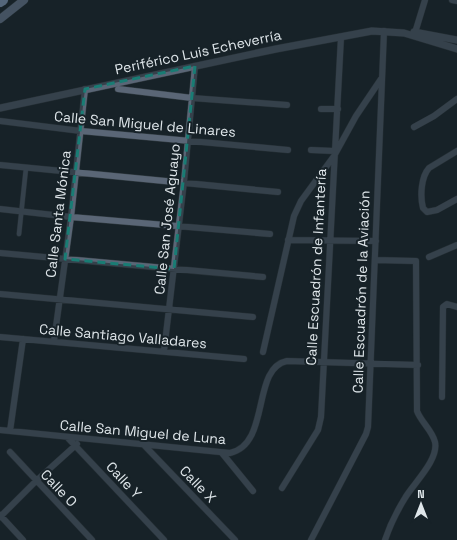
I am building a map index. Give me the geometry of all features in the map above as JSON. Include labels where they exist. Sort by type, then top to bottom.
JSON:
[{"type":"main road","points":[[0,19],[24,0]]},
{"type":"street","points":[[414,34],[425,0]]},
{"type":"street","points":[[452,0],[457,1]]},
{"type":"street","name":"Periférico Luis Echeverría","points":[[0,108],[195,66],[341,37],[384,31],[457,40]]},
{"type":"street","name":"Calle Escuadrón de la Aviación","points":[[311,540],[366,434],[369,418],[384,31]]},
{"type":"street","name":"Periférico Luis Echeverría","points":[[414,34],[457,49]]},
{"type":"street","name":"Calle Escuadrón de Infantería","points":[[282,488],[320,424],[341,37]]},
{"type":"street","name":"Calle San José Aguayo","points":[[164,351],[184,182],[195,66]]},
{"type":"street","points":[[263,352],[294,216],[301,201],[334,154],[356,116],[381,79]]},
{"type":"street","name":"Calle Santa Mónica","points":[[54,341],[71,217],[85,89]]},
{"type":"street","points":[[118,89],[192,98],[288,105]]},
{"type":"street","points":[[414,127],[434,116],[457,99]]},
{"type":"street","points":[[321,109],[338,109]]},
{"type":"street","name":"Calle San Miguel de Linares","points":[[0,121],[81,131],[288,150]]},
{"type":"street","points":[[311,150],[334,154]]},
{"type":"street","points":[[457,151],[428,168],[426,171],[422,204],[424,210],[432,212],[457,200]]},
{"type":"street","points":[[0,165],[278,192]]},
{"type":"street","points":[[20,234],[26,168]]},
{"type":"street","points":[[0,209],[71,217],[270,234]]},
{"type":"street","points":[[288,240],[376,241]]},
{"type":"street","points":[[430,257],[457,245]]},
{"type":"street","points":[[0,253],[263,277]]},
{"type":"street","points":[[375,260],[416,261],[418,366],[417,411],[419,417],[433,438],[434,452],[421,476],[405,497],[391,523],[385,540]]},
{"type":"street","points":[[0,294],[60,301],[253,317]]},
{"type":"street","points":[[442,397],[443,310],[447,304],[457,307]]},
{"type":"street","name":"Calle Santiago Valladares","points":[[0,337],[244,359]]},
{"type":"street","points":[[10,431],[23,339]]},
{"type":"street","name":"Calle San Miguel de Luna","points":[[0,430],[222,453],[237,451],[242,449],[247,443],[261,408],[268,378],[275,366],[279,363],[287,361],[418,366]]},
{"type":"street","name":"Calle Y","points":[[67,437],[164,540]]},
{"type":"street","points":[[23,540],[0,516],[74,445],[85,439]]},
{"type":"street","name":"Calle X","points":[[144,445],[235,540]]},
{"type":"street","name":"Calle O","points":[[10,452],[92,540]]},
{"type":"street","points":[[222,453],[253,491]]},
{"type":"highlighted area","points":[[195,66],[174,269],[65,259],[85,89]]}]
